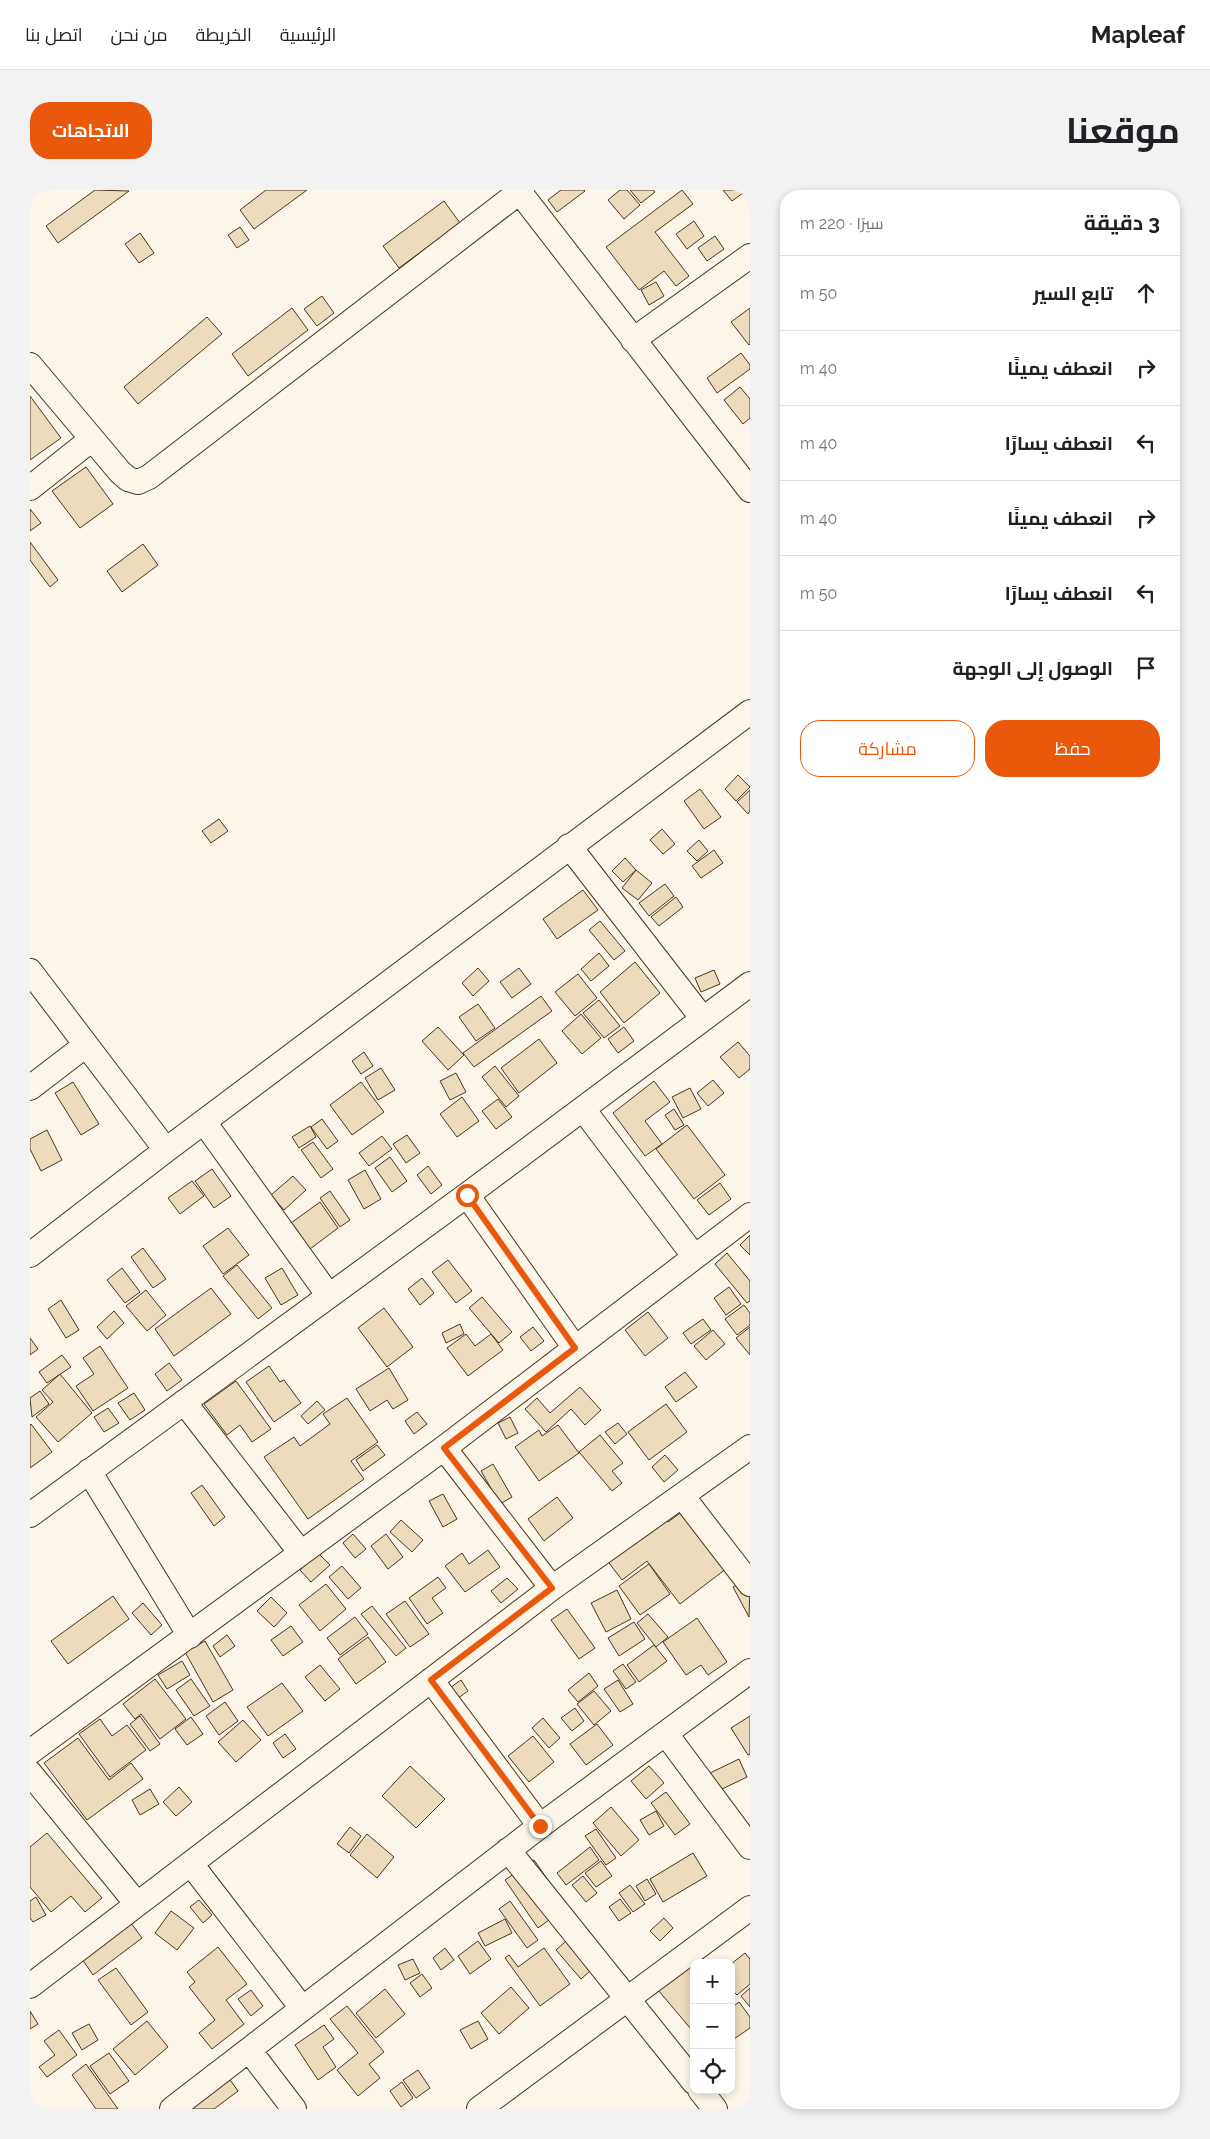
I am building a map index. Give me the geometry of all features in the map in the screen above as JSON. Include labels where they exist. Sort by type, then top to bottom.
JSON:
[{"type":"street","points":[[30,365],[128,479],[138,482],[149,477],[520,191],[633,340],[749,486]]},
{"type":"street","points":[[633,340],[750,256]]},
{"type":"street","points":[[30,488],[92,439]]},
{"type":"street","points":[[30,1255],[569,846],[750,712]]},
{"type":"street","points":[[569,846],[703,1019]]},
{"type":"street","points":[[30,971],[166,1150]]},
{"type":"street","points":[[30,1515],[467,1195],[750,984]]},
{"type":"street","points":[[30,1088],[86,1045]]},
{"type":"street","points":[[583,1109],[694,1256]]},
{"type":"street","points":[[204,1122],[329,1296]]},
{"type":"street","points":[[467,1195],[575,1348]]},
{"type":"street","points":[[30,1752],[444,1448],[750,1215]]},
{"type":"street","points":[[184,1402],[301,1553]]},
{"type":"street","points":[[30,1986],[552,1588],[683,1497],[750,1447]]},
{"type":"street","points":[[444,1448],[552,1588]]},
{"type":"street","points":[[89,1471],[190,1636]]},
{"type":"street","points":[[683,1497],[750,1584]]},
{"type":"street","points":[[172,2109],[508,1850],[750,1671]]},
{"type":"street","points":[[431,1680],[540,1826]]},
{"type":"street","points":[[666,1734],[750,1847]]},
{"type":"street","points":[[30,1773],[137,1904]]},
{"type":"street","points":[[508,1850],[690,2077]]},
{"type":"street","points":[[191,1864],[302,2008]]},
{"type":"street","points":[[479,2109],[750,1908]]},
{"type":"street","points":[[249,2050],[294,2109]]},
{"type":"street","points":[[703,2094],[715,2109]]},
{"type":"building","points":[[95,190],[129,191],[58,243],[46,226]]},
{"type":"building","points":[[266,190],[307,190],[254,229],[240,210]]},
{"type":"building","points":[[561,190],[585,191],[557,212],[548,200]]},
{"type":"building","points":[[620,190],[627,190],[640,205],[624,219],[608,200]]},
{"type":"building","points":[[630,190],[653,190],[655,192],[641,203]]},
{"type":"building","points":[[682,190],[693,204],[655,232],[689,276],[676,286],[664,271],[639,290],[606,247]]},
{"type":"building","points":[[723,190],[747,190],[732,201]]},
{"type":"building","points":[[444,201],[460,223],[399,268],[383,246]]},
{"type":"building","points":[[694,221],[704,236],[687,249],[676,234]]},
{"type":"building","points":[[240,227],[249,240],[237,248],[228,235]]},
{"type":"building","points":[[140,233],[154,253],[139,263],[125,244]]},
{"type":"building","points":[[715,236],[724,249],[707,261],[698,248]]},
{"type":"building","points":[[656,282],[664,296],[649,305],[641,290]]},
{"type":"building","points":[[322,296],[334,313],[317,326],[304,309]]},
{"type":"building","points":[[292,308],[308,330],[248,376],[232,354]]},
{"type":"building","points":[[750,308],[750,344],[749,345],[731,322]]},
{"type":"building","points":[[207,317],[222,334],[138,404],[124,387]]},
{"type":"building","points":[[741,353],[750,365],[750,369],[717,393],[707,378]]},
{"type":"building","points":[[740,387],[750,399],[750,418],[743,424],[724,400]]},
{"type":"building","points":[[30,396],[61,438],[30,460]]},
{"type":"building","points":[[86,467],[113,504],[80,528],[52,491]]},
{"type":"building","points":[[30,509],[41,523],[30,531]]},
{"type":"building","points":[[30,542],[58,580],[50,587],[30,560]]},
{"type":"building","points":[[143,544],[158,565],[122,592],[107,571]]},
{"type":"building","points":[[738,775],[750,787],[736,801],[725,789]]},
{"type":"building","points":[[700,789],[721,817],[704,829],[684,801]]},
{"type":"building","points":[[750,790],[750,811],[748,814],[737,802]]},
{"type":"building","points":[[219,819],[228,831],[211,843],[202,831]]},
{"type":"building","points":[[662,829],[675,844],[663,854],[650,840]]},
{"type":"building","points":[[699,840],[708,851],[697,861],[687,851]]},
{"type":"building","points":[[714,850],[723,863],[701,878],[692,866]]},
{"type":"building","points":[[625,858],[636,870],[623,882],[612,871]]},
{"type":"building","points":[[636,870],[652,883],[638,900],[622,888]]},
{"type":"building","points":[[665,884],[674,896],[649,916],[639,903]]},
{"type":"building","points":[[583,890],[598,910],[557,939],[543,919]]},
{"type":"building","points":[[676,897],[683,907],[659,926],[651,917]]},
{"type":"building","points":[[600,921],[625,951],[614,960],[589,930]]},
{"type":"building","points":[[599,953],[609,966],[591,981],[581,969]]},
{"type":"building","points":[[635,962],[660,993],[624,1023],[600,992]]},
{"type":"building","points":[[478,968],[489,981],[473,996],[462,983]]},
{"type":"building","points":[[519,968],[531,984],[512,998],[500,982]]},
{"type":"building","points":[[714,970],[720,984],[701,992],[695,978]]},
{"type":"building","points":[[578,974],[597,998],[575,1016],[555,992]]},
{"type":"building","points":[[541,996],[552,1011],[474,1067],[463,1053]]},
{"type":"building","points":[[599,1000],[620,1026],[604,1038],[583,1013]]},
{"type":"building","points":[[478,1004],[495,1028],[476,1041],[459,1017]]},
{"type":"building","points":[[581,1014],[601,1038],[582,1054],[562,1031]]},
{"type":"building","points":[[438,1027],[464,1055],[448,1070],[422,1041]]},
{"type":"building","points":[[624,1027],[634,1041],[618,1053],[608,1039]]},
{"type":"building","points":[[539,1039],[557,1063],[519,1093],[501,1068]]},
{"type":"building","points":[[738,1042],[750,1056],[750,1069],[739,1078],[720,1057]]},
{"type":"building","points":[[364,1052],[373,1066],[361,1074],[352,1061]]},
{"type":"building","points":[[495,1066],[519,1096],[506,1107],[482,1077]]},
{"type":"building","points":[[381,1068],[395,1090],[378,1100],[365,1078]]},
{"type":"building","points":[[456,1073],[466,1092],[450,1100],[440,1081]]},
{"type":"building","points":[[713,1080],[724,1093],[708,1106],[697,1093]]},
{"type":"building","points":[[654,1081],[670,1102],[645,1121],[662,1144],[645,1156],[613,1113]]},
{"type":"building","points":[[73,1082],[99,1124],[81,1135],[55,1093]]},
{"type":"building","points":[[361,1082],[384,1112],[352,1135],[330,1105]]},
{"type":"building","points":[[690,1088],[701,1109],[683,1118],[672,1097]]},
{"type":"building","points":[[462,1097],[479,1121],[457,1137],[440,1114]]},
{"type":"building","points":[[498,1099],[512,1117],[496,1129],[482,1111]]},
{"type":"building","points":[[674,1109],[684,1125],[675,1130],[665,1115]]},
{"type":"building","points":[[322,1119],[338,1141],[327,1149],[311,1127]]},
{"type":"building","points":[[687,1125],[725,1175],[694,1199],[656,1149]]},
{"type":"building","points":[[310,1126],[316,1137],[299,1148],[292,1137]]},
{"type":"building","points":[[47,1130],[62,1160],[41,1171],[30,1149],[30,1139]]},
{"type":"building","points":[[407,1135],[420,1153],[406,1163],[393,1144]]},
{"type":"building","points":[[382,1136],[392,1149],[369,1166],[359,1153]]},
{"type":"building","points":[[313,1142],[333,1169],[321,1178],[301,1150]]},
{"type":"building","points":[[390,1157],[407,1181],[392,1192],[375,1168]]},
{"type":"building","points":[[428,1166],[442,1185],[431,1194],[417,1175]]},
{"type":"building","points":[[212,1169],[231,1196],[214,1208],[195,1181]]},
{"type":"building","points":[[365,1170],[381,1199],[364,1209],[348,1180]]},
{"type":"building","points":[[293,1176],[306,1190],[284,1210],[271,1195]]},
{"type":"building","points":[[192,1181],[204,1196],[180,1214],[168,1198]]},
{"type":"building","points":[[720,1183],[731,1199],[709,1215],[697,1200]]},
{"type":"building","points":[[330,1191],[350,1220],[340,1227],[320,1198]]},
{"type":"building","points":[[320,1202],[338,1228],[310,1249],[291,1223]]},
{"type":"building","points":[[228,1228],[249,1255],[223,1274],[203,1246]]},
{"type":"building","points":[[750,1235],[750,1255],[740,1245]]},
{"type":"building","points":[[143,1248],[166,1279],[153,1288],[131,1257]]},
{"type":"building","points":[[727,1253],[750,1281],[750,1301],[747,1303],[715,1264]]},
{"type":"building","points":[[448,1260],[472,1291],[456,1303],[432,1272]]},
{"type":"building","points":[[237,1265],[272,1308],[258,1319],[223,1276]]},
{"type":"building","points":[[122,1268],[140,1292],[125,1303],[107,1280]]},
{"type":"building","points":[[282,1268],[298,1295],[281,1305],[265,1278]]},
{"type":"building","points":[[422,1278],[434,1293],[420,1305],[408,1289]]},
{"type":"building","points":[[729,1287],[741,1304],[726,1315],[714,1298]]},
{"type":"building","points":[[211,1288],[231,1314],[174,1356],[155,1329]]},
{"type":"building","points":[[146,1290],[166,1315],[147,1331],[126,1306]]},
{"type":"building","points":[[482,1297],[512,1332],[499,1343],[469,1308]]},
{"type":"building","points":[[61,1300],[79,1330],[66,1338],[48,1309]]},
{"type":"building","points":[[744,1305],[750,1313],[750,1325],[737,1335],[725,1319]]},
{"type":"building","points":[[384,1308],[413,1347],[387,1367],[358,1328]]},
{"type":"building","points":[[114,1311],[124,1323],[107,1339],[97,1327]]},
{"type":"building","points":[[648,1312],[668,1338],[645,1356],[625,1330]]},
{"type":"building","points":[[703,1319],[711,1330],[691,1344],[683,1333]]},
{"type":"building","points":[[460,1324],[464,1334],[446,1343],[442,1333]]},
{"type":"building","points":[[533,1327],[544,1341],[531,1351],[520,1337]]},
{"type":"building","points":[[750,1327],[750,1355],[736,1338]]},
{"type":"building","points":[[713,1330],[725,1344],[706,1360],[694,1346]]},
{"type":"building","points":[[466,1334],[475,1346],[491,1334],[503,1350],[468,1376],[447,1348]]},
{"type":"building","points":[[30,1338],[38,1349],[30,1355]]},
{"type":"building","points":[[100,1346],[128,1388],[93,1411],[76,1386],[94,1374],[83,1358]]},
{"type":"building","points":[[62,1355],[71,1367],[47,1383],[39,1372]]},
{"type":"building","points":[[169,1363],[182,1380],[167,1391],[155,1374]]},
{"type":"building","points":[[269,1366],[280,1382],[284,1380],[301,1403],[274,1422],[246,1382]]},
{"type":"building","points":[[389,1368],[408,1400],[393,1409],[387,1400],[370,1411],[356,1389]]},
{"type":"building","points":[[685,1372],[697,1387],[676,1402],[665,1387]]},
{"type":"building","points":[[60,1374],[92,1413],[58,1442],[36,1417],[53,1402],[42,1390]]},
{"type":"building","points":[[236,1381],[271,1429],[252,1442],[240,1425],[227,1435],[204,1404]]},
{"type":"building","points":[[580,1387],[601,1410],[585,1425],[571,1409],[546,1432],[525,1409],[537,1398],[550,1413]]},
{"type":"building","points":[[40,1391],[49,1404],[32,1417],[30,1398]]},
{"type":"building","points":[[134,1393],[145,1410],[130,1420],[118,1403]]},
{"type":"building","points":[[347,1398],[378,1442],[351,1461],[364,1479],[308,1519],[264,1457],[294,1437],[300,1446],[330,1424],[323,1414]]},
{"type":"building","points":[[317,1401],[325,1410],[308,1424],[301,1416]]},
{"type":"building","points":[[666,1404],[687,1432],[649,1460],[628,1432]]},
{"type":"building","points":[[108,1408],[119,1423],[104,1432],[94,1417]]},
{"type":"building","points":[[417,1412],[427,1424],[414,1434],[405,1421]]},
{"type":"building","points":[[510,1417],[518,1433],[506,1439],[498,1423]]},
{"type":"building","points":[[618,1423],[627,1434],[615,1444],[605,1432]]},
{"type":"building","points":[[30,1425],[52,1452],[30,1468]]},
{"type":"building","points":[[558,1425],[579,1453],[539,1481],[515,1447],[539,1430],[542,1436]]},
{"type":"building","points":[[600,1435],[623,1463],[612,1471],[622,1483],[612,1491],[579,1452]]},
{"type":"building","points":[[377,1445],[385,1455],[363,1471],[356,1460]]},
{"type":"building","points":[[665,1455],[678,1470],[664,1482],[652,1467]]},
{"type":"building","points":[[493,1464],[512,1497],[500,1504],[481,1471]]},
{"type":"building","points":[[202,1485],[225,1517],[214,1526],[191,1493]]},
{"type":"building","points":[[443,1494],[457,1519],[443,1527],[429,1501]]},
{"type":"building","points":[[557,1497],[573,1518],[544,1541],[528,1519]]},
{"type":"building","points":[[687,1508],[731,1565],[680,1604],[647,1561],[622,1580],[606,1559],[662,1515],[668,1522]]},
{"type":"building","points":[[401,1520],[423,1540],[412,1552],[390,1532]]},
{"type":"building","points":[[353,1534],[366,1549],[355,1558],[343,1543]]},
{"type":"building","points":[[386,1534],[403,1557],[388,1569],[371,1546]]},
{"type":"building","points":[[488,1550],[500,1567],[465,1592],[445,1566],[462,1553],[469,1564]]},
{"type":"building","points":[[318,1553],[330,1565],[311,1582],[300,1570]]},
{"type":"building","points":[[649,1564],[670,1594],[640,1615],[619,1586]]},
{"type":"building","points":[[342,1566],[361,1588],[348,1599],[329,1577]]},
{"type":"building","points":[[438,1577],[446,1588],[432,1598],[443,1613],[427,1624],[409,1598]]},
{"type":"building","points":[[507,1578],[518,1589],[501,1603],[491,1591]]},
{"type":"building","points":[[747,1580],[750,1586],[749,1617],[733,1587]]},
{"type":"building","points":[[326,1584],[346,1609],[320,1631],[299,1605]]},
{"type":"building","points":[[617,1590],[631,1619],[606,1632],[591,1603]]},
{"type":"building","points":[[113,1596],[129,1619],[68,1664],[51,1641]]},
{"type":"building","points":[[271,1597],[287,1613],[274,1627],[257,1611]]},
{"type":"building","points":[[405,1601],[429,1634],[410,1647],[386,1614]]},
{"type":"building","points":[[143,1603],[162,1625],[151,1635],[132,1613]]},
{"type":"building","points":[[372,1606],[406,1648],[396,1656],[361,1614]]},
{"type":"building","points":[[567,1609],[595,1648],[579,1659],[551,1620]]},
{"type":"building","points":[[648,1614],[668,1637],[656,1647],[637,1623]]},
{"type":"building","points":[[355,1617],[368,1634],[340,1655],[327,1638]]},
{"type":"building","points":[[697,1618],[727,1662],[708,1675],[701,1665],[686,1675],[663,1642]]},
{"type":"building","points":[[634,1622],[645,1639],[619,1656],[608,1638]]},
{"type":"building","points":[[291,1626],[303,1642],[283,1656],[271,1640]]},
{"type":"building","points":[[227,1635],[235,1646],[220,1657],[213,1646]]},
{"type":"building","points":[[368,1637],[386,1662],[356,1684],[338,1659]]},
{"type":"building","points":[[205,1641],[233,1690],[213,1702],[185,1652]]},
{"type":"building","points":[[654,1645],[667,1661],[639,1682],[627,1665]]},
{"type":"building","points":[[182,1661],[190,1675],[167,1689],[158,1675]]},
{"type":"building","points":[[623,1664],[636,1682],[626,1689],[613,1671]]},
{"type":"building","points":[[320,1665],[340,1689],[325,1701],[305,1677]]},
{"type":"building","points":[[589,1673],[598,1686],[578,1702],[568,1690]]},
{"type":"building","points":[[155,1679],[186,1719],[160,1739],[141,1714],[135,1719],[123,1704]]},
{"type":"building","points":[[191,1679],[210,1706],[194,1716],[176,1690]]},
{"type":"building","points":[[461,1680],[468,1691],[454,1701],[447,1690]]},
{"type":"building","points":[[618,1680],[633,1704],[620,1712],[604,1689]]},
{"type":"building","points":[[282,1683],[303,1711],[268,1736],[247,1707]]},
{"type":"building","points":[[594,1691],[611,1711],[594,1725],[577,1704]]},
{"type":"building","points":[[225,1702],[238,1721],[219,1735],[206,1716]]},
{"type":"building","points":[[575,1708],[584,1721],[572,1731],[561,1718]]},
{"type":"building","points":[[140,1716],[160,1744],[150,1751],[130,1724]]},
{"type":"building","points":[[750,1716],[750,1754],[748,1755],[731,1728]]},
{"type":"building","points":[[191,1717],[203,1734],[187,1745],[175,1729]]},
{"type":"building","points":[[543,1718],[560,1738],[549,1748],[532,1728]]},
{"type":"building","points":[[100,1719],[112,1736],[127,1725],[146,1750],[110,1777],[79,1734]]},
{"type":"building","points":[[243,1720],[261,1740],[236,1762],[218,1742]]},
{"type":"building","points":[[597,1724],[613,1745],[586,1765],[570,1744]]},
{"type":"building","points":[[285,1734],[296,1749],[283,1758],[273,1743]]},
{"type":"building","points":[[533,1736],[554,1762],[529,1782],[508,1756]]},
{"type":"building","points":[[78,1738],[109,1780],[131,1763],[143,1779],[87,1820],[44,1763]]},
{"type":"building","points":[[739,1759],[747,1777],[718,1791],[710,1773]]},
{"type":"building","points":[[410,1766],[445,1799],[416,1828],[382,1796]]},
{"type":"building","points":[[649,1766],[664,1783],[646,1799],[631,1781]]},
{"type":"building","points":[[179,1787],[192,1802],[176,1816],[163,1802]]},
{"type":"building","points":[[150,1789],[159,1804],[140,1815],[132,1800]]},
{"type":"building","points":[[666,1792],[690,1824],[675,1835],[651,1803]]},
{"type":"building","points":[[611,1807],[639,1840],[621,1856],[593,1823]]},
{"type":"building","points":[[656,1811],[664,1826],[649,1835],[640,1820]]},
{"type":"building","points":[[350,1827],[361,1836],[349,1853],[337,1844]]},
{"type":"building","points":[[596,1829],[616,1858],[606,1865],[585,1836]]},
{"type":"building","points":[[47,1833],[102,1898],[85,1912],[71,1896],[51,1912],[30,1887],[30,1847]]},
{"type":"building","points":[[367,1834],[394,1857],[377,1878],[350,1855]]},
{"type":"building","points":[[590,1847],[599,1860],[566,1885],[557,1873]]},
{"type":"building","points":[[693,1853],[707,1876],[663,1902],[650,1879]]},
{"type":"building","points":[[534,1860],[567,1907],[538,1928],[505,1880]]},
{"type":"building","points":[[601,1861],[612,1876],[596,1887],[585,1873]]},
{"type":"building","points":[[583,1876],[597,1893],[586,1902],[572,1885]]},
{"type":"building","points":[[647,1879],[656,1894],[645,1901],[636,1886]]},
{"type":"building","points":[[630,1885],[645,1904],[633,1912],[619,1893]]},
{"type":"building","points":[[36,1897],[46,1915],[33,1922],[30,1918],[30,1901]]},
{"type":"building","points":[[620,1899],[631,1913],[619,1921],[609,1907]]},
{"type":"building","points":[[199,1900],[212,1915],[203,1923],[190,1907]]},
{"type":"building","points":[[510,1901],[538,1940],[527,1948],[499,1909]]},
{"type":"building","points":[[171,1911],[194,1928],[177,1950],[155,1933]]},
{"type":"building","points":[[664,1918],[673,1928],[660,1941],[650,1931]]},
{"type":"building","points":[[505,1919],[512,1933],[485,1946],[478,1933]]},
{"type":"building","points":[[131,1923],[142,1938],[93,1975],[82,1959]]},
{"type":"building","points":[[575,1933],[600,1962],[581,1979],[556,1950]]},
{"type":"building","points":[[478,1941],[491,1959],[470,1974],[458,1956]]},
{"type":"building","points":[[218,1947],[247,1984],[226,2000],[244,2024],[212,2049],[199,2033],[215,2020],[189,1987],[195,1982],[187,1972]]},
{"type":"building","points":[[445,1948],[454,1960],[441,1970],[433,1958]]},
{"type":"building","points":[[544,1948],[570,1984],[540,2006],[505,1958],[509,1955],[518,1967]]},
{"type":"building","points":[[745,1953],[750,1959],[750,1984],[737,1995],[735,1993],[735,1961]]},
{"type":"building","points":[[700,1955],[704,1959],[695,1959]]},
{"type":"building","points":[[413,1959],[420,1973],[405,1980],[398,1965]]},
{"type":"building","points":[[690,1963],[690,2028],[658,1990]]},
{"type":"building","points":[[116,1968],[148,2012],[131,2025],[98,1980]]},
{"type":"building","points":[[422,1974],[432,1988],[420,1997],[410,1983]]},
{"type":"building","points":[[511,1987],[529,2008],[499,2034],[481,2013]]},
{"type":"building","points":[[750,1988],[750,2007],[741,1996]]},
{"type":"building","points":[[385,1989],[405,2014],[376,2038],[356,2013]]},
{"type":"building","points":[[251,1990],[263,2006],[251,2016],[238,1999]]},
{"type":"building","points":[[739,2002],[750,2017],[750,2028],[735,2038],[735,2005]]},
{"type":"building","points":[[347,2006],[384,2052],[369,2064],[380,2078],[358,2096],[337,2070],[358,2053],[330,2019]]},
{"type":"building","points":[[30,2011],[38,2024],[30,2029]]},
{"type":"building","points":[[147,2021],[168,2047],[135,2075],[113,2049]]},
{"type":"building","points":[[478,2021],[488,2039],[471,2049],[460,2030]]},
{"type":"building","points":[[89,2024],[98,2040],[82,2050],[72,2033]]},
{"type":"building","points":[[324,2025],[334,2039],[323,2047],[336,2067],[318,2080],[295,2045]]},
{"type":"building","points":[[59,2030],[77,2055],[47,2077],[39,2067],[55,2055],[44,2041]]},
{"type":"building","points":[[109,2053],[129,2081],[110,2094],[90,2066]]},
{"type":"building","points":[[86,2064],[118,2109],[96,2109],[72,2075]]},
{"type":"building","points":[[418,2070],[430,2088],[416,2098],[403,2080]]},
{"type":"building","points":[[228,2077],[238,2091],[214,2109],[186,2109]]},
{"type":"building","points":[[402,2082],[413,2098],[401,2107],[390,2091]]},
{"type":"route","points":[[467,1195],[575,1348],[444,1448],[552,1588],[431,1680],[540,1826]]}]
